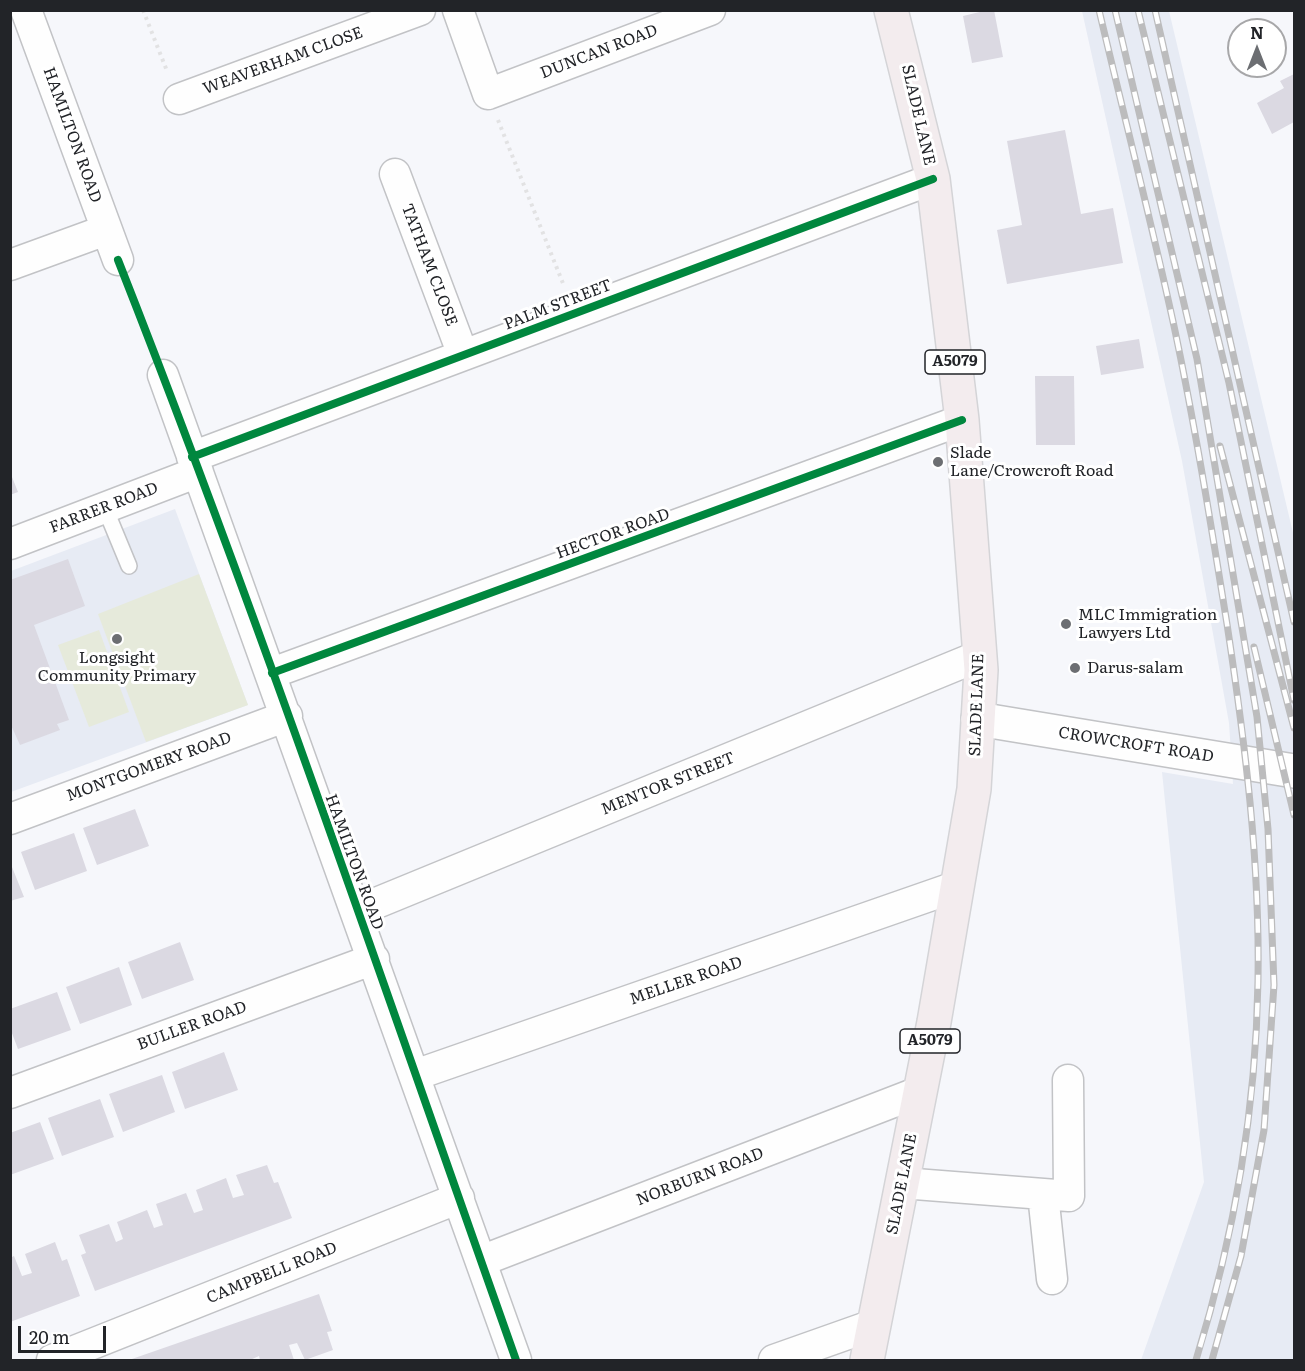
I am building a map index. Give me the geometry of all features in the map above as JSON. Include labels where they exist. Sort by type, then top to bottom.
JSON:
[{"type":"main road","name":"SLADE LANE","points":[[867,1360],[958,886],[974,789],[981,670],[962,420],[933,179],[891,10]]},
{"type":"street","name":"HAMILTON ROAD","points":[[26,10],[118,260]]},
{"type":"street","name":"WEAVERHAM CLOSE","points":[[179,99],[420,10]]},
{"type":"street","points":[[458,10],[488,94]]},
{"type":"street","name":"DUNCAN ROAD","points":[[488,94],[710,10]]},
{"type":"street","name":"TATHAM CLOSE","points":[[395,174],[463,356]]},
{"type":"street","name":"PALM STREET","points":[[195,465],[463,356],[933,179]]},
{"type":"street","points":[[10,265],[106,230]]},
{"type":"street","name":"HAMILTON ROAD","points":[[163,375],[272,673],[516,1360]]},
{"type":"street","name":"HECTOR ROAD","points":[[272,673],[962,420]]},
{"type":"street","name":"FARRER ROAD","points":[[10,544],[105,508],[195,465]]},
{"type":"street","name":"MENTOR STREET","points":[[357,911],[979,656]]},
{"type":"street","name":"MONTGOMERY ROAD","points":[[10,819],[287,716]]},
{"type":"street","name":"CROWCROFT ROAD","points":[[978,719],[1294,771]]},
{"type":"street","name":"MELLER ROAD","points":[[415,1075],[958,886]]},
{"type":"street","name":"BULLER ROAD","points":[[10,1093],[374,959]]},
{"type":"street","points":[[902,1183],[1069,1196],[1068,1080]]},
{"type":"street","name":"NORBURN ROAD","points":[[481,1261],[919,1092]]},
{"type":"street","points":[[1043,1194],[1052,1279]]},
{"type":"street","name":"CAMPBELL ROAD","points":[[52,1360],[459,1198]]},
{"type":"street","points":[[774,1360],[873,1325]]},
{"type":"lane","points":[[105,508],[129,566]]},
{"type":"path","points":[[143,10],[179,99]]},
{"type":"path","points":[[488,94],[575,313]]},
{"type":"shaded area","points":[[1082,11],[1169,11],[1294,537],[1294,1360],[1141,1360],[1204,1182],[1162,772],[1233,784],[1229,723],[1182,461]]},
{"type":"shaded area","name":"Longsight Community Primary","points":[[175,509],[248,705],[11,792],[11,571]]},
{"type":"shaded area","points":[[199,574],[248,705],[146,742],[98,614]]},
{"type":"shaded area","points":[[99,630],[129,712],[89,727],[58,645]]},
{"type":"building","points":[[994,10],[1003,57],[972,63],[963,16]]},
{"type":"building","points":[[1294,74],[1294,122],[1272,134],[1257,103],[1284,88],[1280,81]]},
{"type":"building","points":[[1065,130],[1081,214],[1113,208],[1123,263],[1007,284],[997,230],[1022,225],[1007,141]]},
{"type":"building","points":[[1139,339],[1144,368],[1101,375],[1096,346]]},
{"type":"building","points":[[1035,376],[1074,376],[1075,445],[1036,445]]},
{"type":"building","points":[[10,472],[18,492],[10,495]]},
{"type":"building","points":[[68,559],[85,606],[34,625],[69,720],[57,724],[60,730],[20,745],[10,723],[10,580]]},
{"type":"building","points":[[135,809],[149,846],[97,865],[83,828]]},
{"type":"building","points":[[74,833],[87,871],[35,890],[21,852]]},
{"type":"building","points":[[10,862],[24,897],[10,901]]},
{"type":"building","points":[[180,942],[194,980],[142,999],[128,962]]},
{"type":"building","points":[[119,967],[132,1005],[80,1024],[66,987]]},
{"type":"building","points":[[57,992],[71,1030],[18,1049],[10,1028],[10,1009]]},
{"type":"building","points":[[224,1052],[238,1090],[185,1109],[172,1072]]},
{"type":"building","points":[[162,1075],[175,1112],[123,1132],[109,1094]]},
{"type":"building","points":[[100,1099],[114,1137],[62,1156],[48,1118]]},
{"type":"building","points":[[40,1122],[54,1159],[10,1175],[10,1133]]},
{"type":"building","points":[[267,1165],[274,1183],[278,1182],[292,1218],[95,1291],[81,1255],[86,1253],[79,1235],[109,1224],[116,1242],[123,1239],[117,1222],[147,1210],[154,1228],[163,1225],[156,1204],[186,1193],[194,1213],[203,1210],[196,1190],[226,1178],[233,1198],[244,1195],[236,1175]]},
{"type":"building","points":[[55,1242],[62,1261],[67,1259],[80,1296],[10,1322],[10,1258],[14,1256],[22,1276],[32,1273],[25,1254]]},
{"type":"building","points":[[319,1294],[332,1331],[327,1332],[333,1350],[305,1360],[297,1343],[289,1345],[294,1360],[260,1360],[259,1356],[250,1360],[129,1360]]},
{"type":"railway","points":[[1099,10],[1147,207],[1189,400],[1234,669],[1254,847],[1258,981],[1248,1125],[1232,1220],[1196,1360]]},
{"type":"railway","points":[[1115,10],[1197,359],[1257,717],[1268,829],[1274,985],[1264,1130],[1241,1256],[1212,1360]]},
{"type":"railway","points":[[1138,10],[1229,383],[1294,700]]},
{"type":"railway","points":[[1155,10],[1294,622]]},
{"type":"railway","points":[[1220,446],[1294,728]]},
{"type":"railway","points":[[1254,647],[1294,815]]},
{"type":"cycle path","points":[[192,457],[933,179]]},
{"type":"cycle path","points":[[118,260],[171,396],[272,671],[516,1360]]},
{"type":"cycle path","points":[[272,673],[962,420]]},
{"type":"place","name":"Slade Lane/Crowcroft Road","points":[[938,462]]},
{"type":"place","name":"MLC Immigration Lawyers Ltd","points":[[1066,624]]},
{"type":"place","name":"Longsight Community Primary","points":[[117,639]]},
{"type":"place","name":"Darus-salam","points":[[1075,668]]}]
